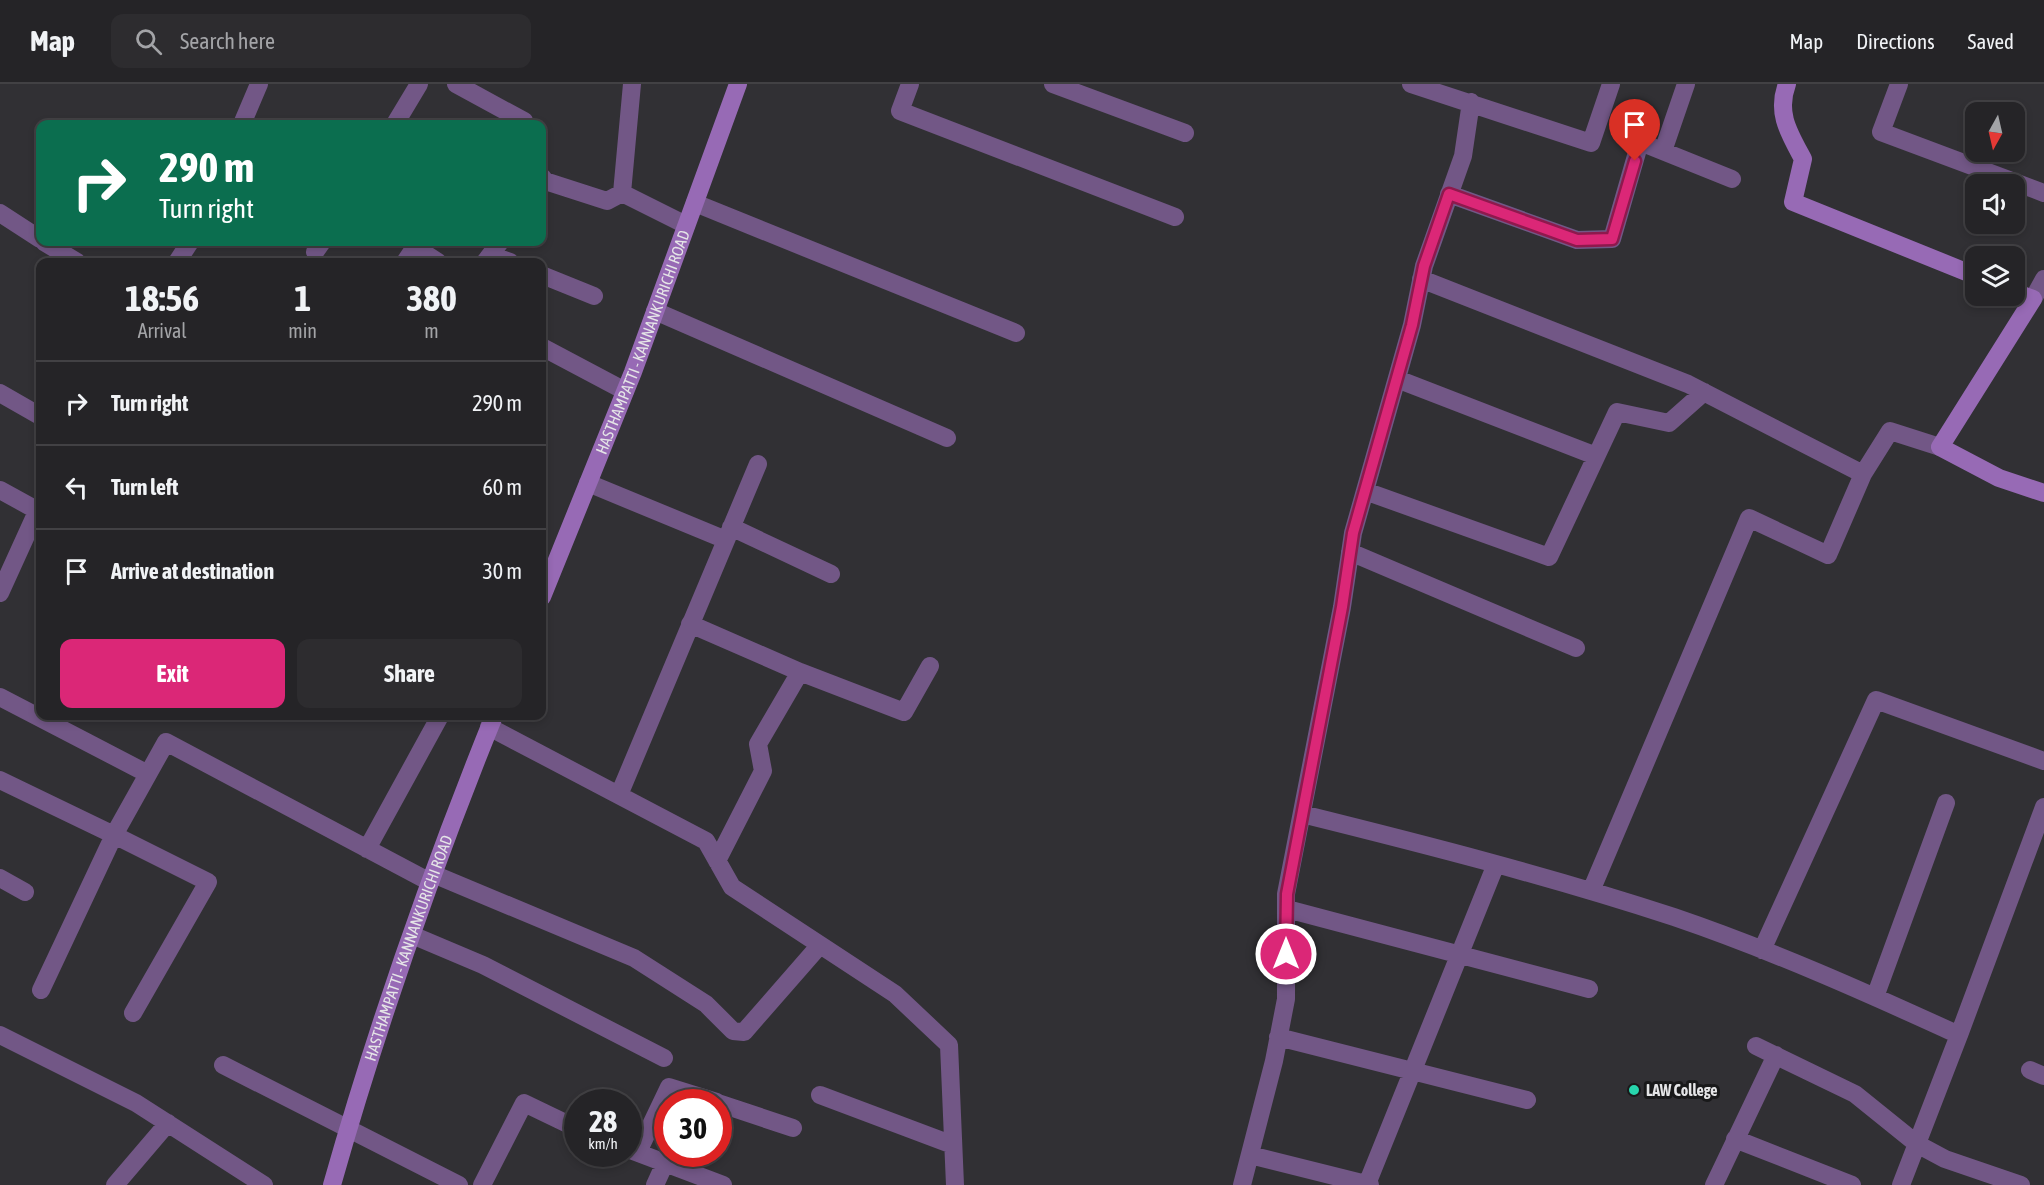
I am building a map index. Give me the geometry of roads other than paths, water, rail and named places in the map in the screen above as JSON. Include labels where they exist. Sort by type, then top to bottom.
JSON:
[{"type":"main road","name":"HASTHAMPATTI - KANNANKURICHI ROAD","points":[[546,580],[625,391],[738,84]]},
{"type":"main road","points":[[1787,84],[1780,101],[1789,133],[1803,159],[1793,202],[1965,272]]},
{"type":"main road","points":[[2025,296],[2033,299],[1940,447],[1999,478],[2044,493]]},
{"type":"main road","name":"HASTHAMPATTI - KANNANKURICHI ROAD","points":[[332,1185],[412,935],[491,721]]},
{"type":"street","points":[[244,120],[259,84]]},
{"type":"street","points":[[397,120],[419,84]]},
{"type":"street","points":[[622,193],[632,84]]},
{"type":"street","points":[[910,84],[900,111],[1175,217]]},
{"type":"street","points":[[1053,84],[1185,133]]},
{"type":"street","points":[[1411,84],[1591,143],[1611,84]]},
{"type":"street","points":[[1663,151],[1686,84]]},
{"type":"street","points":[[1899,84],[1881,132],[2044,193]]},
{"type":"street","points":[[461,85],[522,120]]},
{"type":"street","points":[[1242,1185],[1286,999],[1287,894],[1342,607],[1350,552],[1397,379],[1421,279],[1463,156],[1471,102]]},
{"type":"street","points":[[1449,194],[1577,240],[1612,239],[1640,142],[1732,179]]},
{"type":"street","points":[[546,182],[607,201],[622,193]]},
{"type":"street","points":[[622,193],[687,225]]},
{"type":"street","points":[[695,203],[1016,333]]},
{"type":"street","points":[[0,213],[36,236]]},
{"type":"street","points":[[52,246],[71,258]]},
{"type":"street","points":[[408,258],[415,247],[432,258]]},
{"type":"street","points":[[546,277],[594,296]]},
{"type":"street","points":[[1421,279],[1704,393],[1863,474]]},
{"type":"street","points":[[2033,299],[2044,279]]},
{"type":"street","points":[[655,311],[947,438]]},
{"type":"street","points":[[546,349],[625,391]]},
{"type":"street","points":[[1397,379],[1596,456]]},
{"type":"street","points":[[0,393],[36,414]]},
{"type":"street","points":[[1365,491],[1549,557],[1617,412],[1669,423],[1704,393]]},
{"type":"street","points":[[1591,891],[1749,518],[1828,555],[1863,474],[1890,431],[1940,447]]},
{"type":"street","points":[[619,795],[758,464]]},
{"type":"street","points":[[588,483],[831,574]]},
{"type":"street","points":[[0,490],[36,507]]},
{"type":"street","points":[[0,593],[36,517]]},
{"type":"street","points":[[1350,552],[1576,648]]},
{"type":"street","points":[[690,624],[800,672],[904,712],[930,666]]},
{"type":"street","points":[[717,861],[763,771],[758,744],[800,672]]},
{"type":"street","points":[[0,697],[36,716]]},
{"type":"street","points":[[1762,950],[1876,700],[2044,761]]},
{"type":"street","points":[[44,720],[148,774]]},
{"type":"street","points":[[367,849],[438,720]]},
{"type":"street","points":[[491,721],[619,795],[706,841],[732,887],[895,994],[949,1045],[955,1185]]},
{"type":"street","points":[[41,990],[114,835],[166,742],[367,849],[432,878],[634,958],[706,1004],[733,1031],[744,1032],[820,945]]},
{"type":"street","points":[[0,780],[208,882],[133,1013]]},
{"type":"street","points":[[1875,997],[1946,803]]},
{"type":"street","points":[[1900,1185],[2044,807]]},
{"type":"street","points":[[1302,814],[1496,864],[1676,918],[1762,950],[1959,1035]]},
{"type":"street","points":[[1250,1155],[1369,1185],[1458,955],[1496,864]]},
{"type":"street","points":[[0,878],[25,892]]},
{"type":"street","points":[[1287,909],[1589,989]]},
{"type":"street","points":[[412,935],[483,965],[664,1058]]},
{"type":"street","points":[[0,1035],[136,1103],[264,1185]]},
{"type":"street","points":[[1278,1037],[1527,1100]]},
{"type":"street","points":[[1756,1046],[1855,1094],[1917,1144],[1945,1159],[2021,1185]]},
{"type":"street","points":[[1714,1185],[1776,1055]]},
{"type":"street","points":[[223,1065],[459,1185]]},
{"type":"street","points":[[820,1095],[953,1146]]},
{"type":"street","points":[[482,1185],[524,1104],[564,1123]]},
{"type":"street","points":[[732,1108],[793,1128]]},
{"type":"street","points":[[642,1134],[654,1113]]},
{"type":"street","points":[[115,1185],[168,1123]]},
{"type":"street","points":[[1735,1139],[1851,1185]]},
{"type":"street","points":[[655,1185],[663,1167]]},
{"type":"street","points":[[676,1167],[723,1185]]},
{"type":"place","name":"LAW College","points":[[1634,1090]]}]
